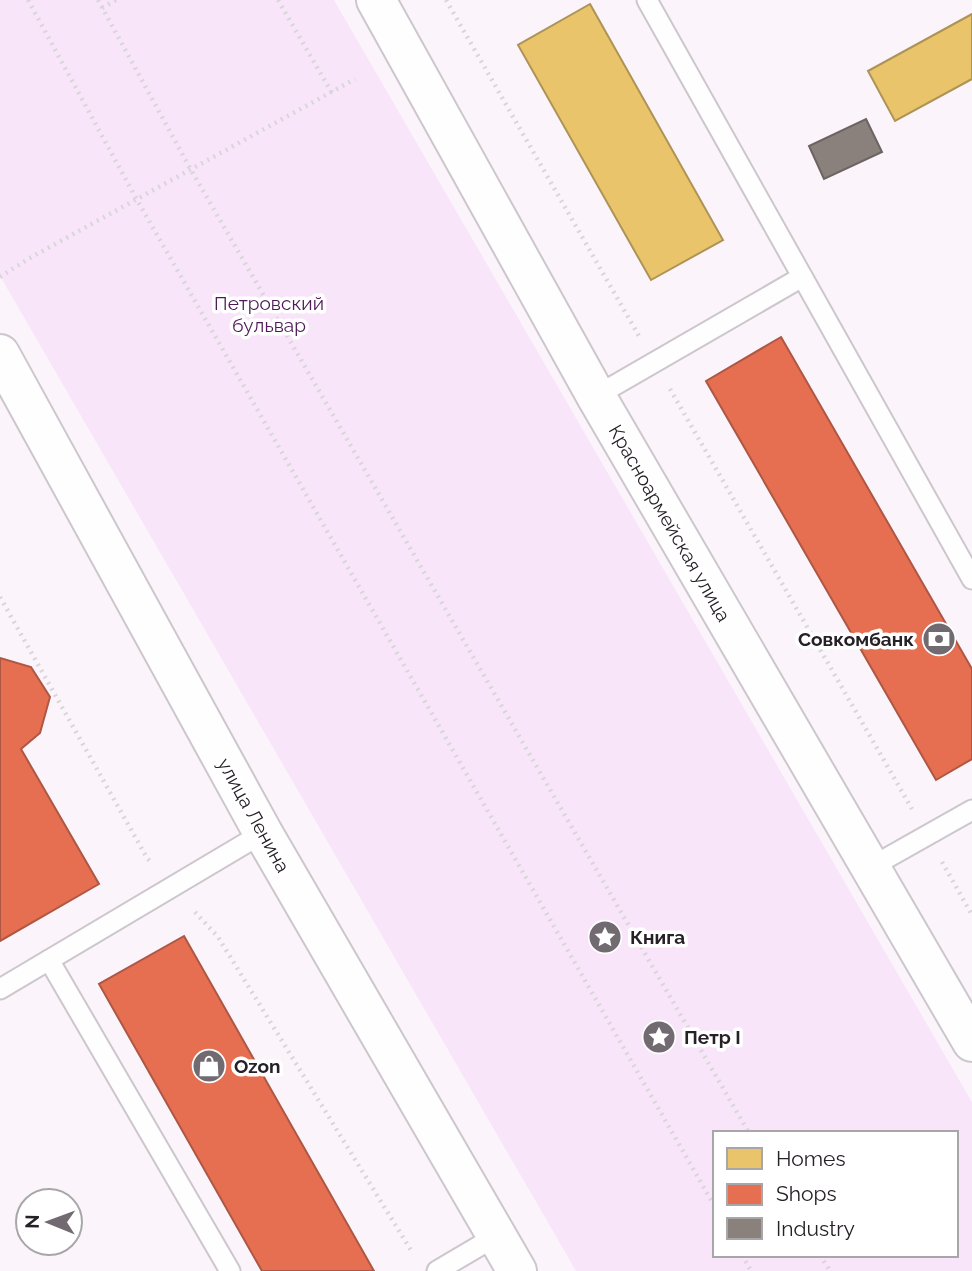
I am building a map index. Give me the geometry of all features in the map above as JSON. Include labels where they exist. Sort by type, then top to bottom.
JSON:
[{"type":"main road","name":"Красноармейская улица","points":[[381,2],[596,396],[972,1042]]},
{"type":"main road","name":"улица Ленина","points":[[0,354],[263,833],[517,1271]]},
{"type":"lane","points":[[650,1],[972,579]]},
{"type":"lane","points":[[596,396],[802,277]]},
{"type":"lane","points":[[871,867],[972,810]]},
{"type":"lane","points":[[0,989],[263,833]]},
{"type":"lane","points":[[49,960],[230,1271]]},
{"type":"lane","points":[[437,1271],[498,1235]]},
{"type":"path","points":[[28,0],[137,200],[713,1204]]},
{"type":"path","points":[[98,0],[191,170],[748,1131]]},
{"type":"path","points":[[102,8],[116,0]]},
{"type":"path","points":[[278,0],[332,93]]},
{"type":"path","points":[[446,0],[972,915]]},
{"type":"path","points":[[0,277],[355,79]]},
{"type":"path","points":[[0,597],[147,858],[218,937],[416,1259]]},
{"type":"green space","name":"Петровский бульвар","points":[[0,0],[334,0],[972,1102],[972,1271],[576,1271],[0,276]]},
{"type":"building: Homes","points":[[590,4],[723,240],[651,280],[518,45]]},
{"type":"building: Homes","points":[[972,14],[972,79],[895,121],[868,71]]},
{"type":"building: Shops","points":[[781,337],[972,669],[972,759],[936,780],[706,381]]},
{"type":"building: Shops","points":[[0,658],[31,667],[50,697],[40,733],[21,749],[99,884],[0,941]]},
{"type":"building: Shops","points":[[184,936],[374,1271],[262,1271],[99,984]]},
{"type":"building: Industry","points":[[866,119],[882,152],[824,179],[809,146]]},
{"type":"place","name":"Совкомбанк","points":[[939,639]]},
{"type":"place","name":"Книга","points":[[605,937]]},
{"type":"place","name":"Петр I","points":[[659,1037]]},
{"type":"place","name":"Ozon","points":[[209,1066]]}]
